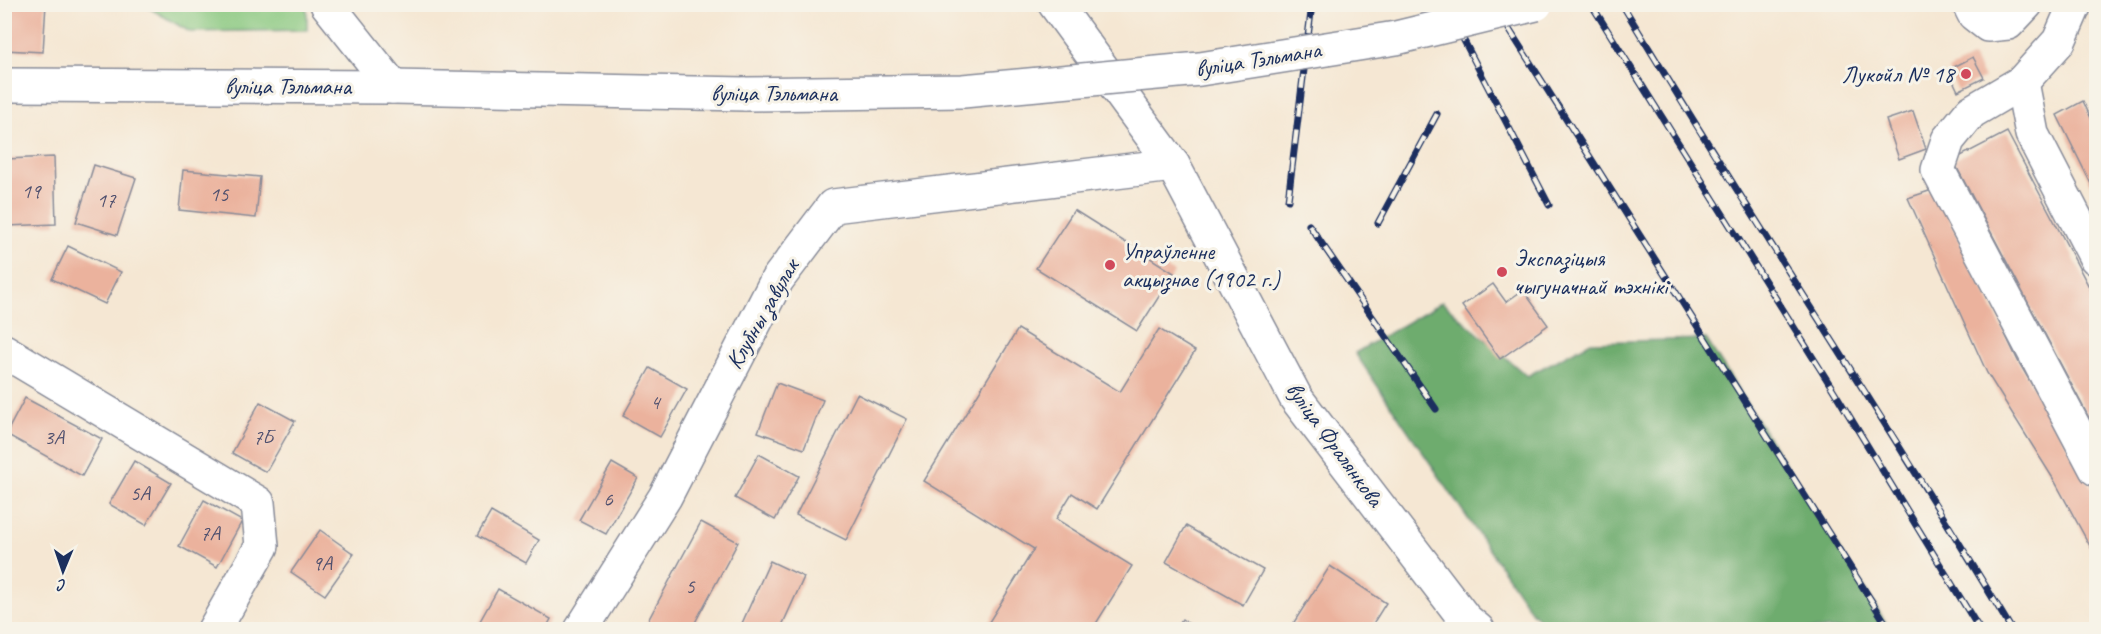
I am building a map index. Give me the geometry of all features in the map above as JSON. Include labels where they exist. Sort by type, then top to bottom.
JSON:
[{"type":"street","points":[[327,4],[401,87]]},
{"type":"street","name":"вуліца Фралянкова","points":[[1055,4],[1173,165],[1296,398],[1465,619],[1478,630]]},
{"type":"street","name":"вуліца Тэльмана","points":[[4,85],[401,87],[746,94],[963,91],[1200,69],[1396,38],[1536,4]]},
{"type":"street","points":[[1969,4],[1974,14],[1988,25],[2008,23],[2026,4]]},
{"type":"street","points":[[2075,4],[2059,42],[2022,82],[1971,112],[1948,140],[1938,170],[2097,469]]},
{"type":"street","points":[[2022,82],[2032,134],[2097,258]]},
{"type":"street","name":"Клубны завулак","points":[[581,630],[665,497],[777,280],[833,206],[1173,165]]},
{"type":"street","points":[[4,351],[258,503],[262,546],[214,630]]},
{"type":"green space","points":[[144,5],[304,5],[307,10],[307,30],[190,32]]},
{"type":"green space","points":[[1442,302],[1527,376],[1591,342],[1706,339],[1890,629],[1551,629],[1533,614],[1355,353]]},
{"type":"building","points":[[4,4],[46,4],[43,52],[4,50]]},
{"type":"building","name":"Лукойл № 18","points":[[1973,57],[1984,78],[1958,91],[1948,70]]},
{"type":"building","points":[[2083,101],[2096,129],[2096,194],[2057,115]]},
{"type":"building","points":[[1913,111],[1926,149],[1899,159],[1886,120]]},
{"type":"building","points":[[2007,132],[2096,300],[2096,431],[1953,160]]},
{"type":"building","points":[[54,157],[56,224],[7,226],[5,159]]},
{"type":"building","points":[[94,165],[136,178],[117,235],[76,222]]},
{"type":"building","points":[[183,170],[260,177],[256,218],[179,210]]},
{"type":"building","points":[[1935,189],[2018,361],[2096,495],[2096,557],[2054,480],[1987,373],[1908,198]]},
{"type":"building","points":[[1074,210],[1174,273],[1137,331],[1036,268]]},
{"type":"building","points":[[68,246],[121,272],[105,304],[52,279]]},
{"type":"building","points":[[1493,284],[1506,302],[1523,290],[1548,325],[1500,359],[1462,306]]},
{"type":"building","points":[[1018,329],[1120,392],[1159,329],[1195,351],[1097,509],[1072,493],[1056,519],[1132,566],[1092,630],[984,630],[1034,549],[924,481]]},
{"type":"building","points":[[650,368],[687,389],[660,437],[623,416]]},
{"type":"building","points":[[777,383],[823,400],[804,449],[758,432]]},
{"type":"building","points":[[857,394],[907,419],[846,540],[796,515]]},
{"type":"building","points":[[25,398],[102,439],[82,476],[6,434]]},
{"type":"building","points":[[260,402],[295,421],[266,472],[232,453]]},
{"type":"building","points":[[759,454],[799,476],[775,520],[735,498]]},
{"type":"building","points":[[134,461],[171,483],[146,525],[109,504]]},
{"type":"building","points":[[612,463],[638,478],[606,534],[579,520]]},
{"type":"building","points":[[204,500],[242,521],[217,567],[179,546]]},
{"type":"building","points":[[491,512],[539,540],[526,563],[477,536]]},
{"type":"building","points":[[701,522],[738,542],[691,630],[643,630]]},
{"type":"building","points":[[1186,526],[1263,570],[1243,605],[1166,562]]},
{"type":"building","points":[[320,530],[354,554],[325,595],[291,572]]},
{"type":"building","points":[[770,561],[804,577],[780,630],[739,630]]},
{"type":"building","points":[[1330,566],[1386,603],[1369,630],[1289,630]]},
{"type":"building","points":[[498,589],[551,619],[545,630],[475,630]]},
{"type":"building","points":[[1182,619],[1198,630],[1175,630]]},
{"type":"railway","points":[[1288,200],[1312,4]]},
{"type":"railway","points":[[1445,4],[1549,205]]},
{"type":"railway","points":[[1493,4],[1890,630]]},
{"type":"railway","points":[[1591,4],[1834,391],[1980,630]]},
{"type":"railway","points":[[1622,4],[2012,630]]},
{"type":"railway","points":[[1378,223],[1437,114]]},
{"type":"railway","points":[[1309,225],[1436,409]]},
{"type":"place","name":"Лукойл № 18","points":[[1966,74]]},
{"type":"place","name":"Упраўленне акцызнае (1902 г.)","points":[[1110,265]]},
{"type":"place","name":"Экспазіцыя чыгуначнай тэхнікі","points":[[1502,272]]}]
